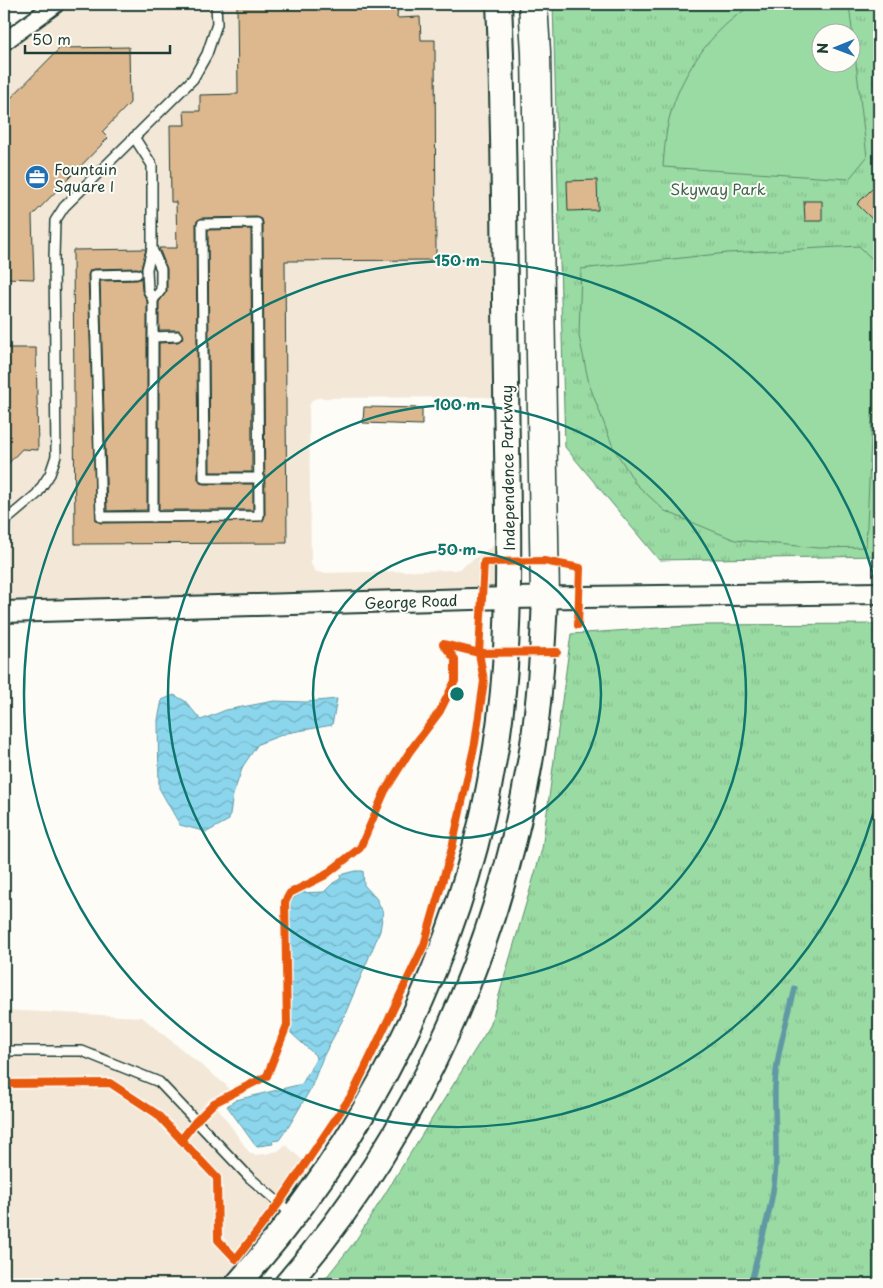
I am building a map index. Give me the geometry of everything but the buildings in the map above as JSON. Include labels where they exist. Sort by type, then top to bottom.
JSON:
[{"type":"highway","points":[[533,4],[536,52],[545,598]]},
{"type":"main road","name":"Independence Parkway","points":[[238,1284],[266,1253],[295,1216],[343,1148],[395,1057],[425,993],[460,898],[477,840],[491,772],[504,677],[508,598],[504,184],[498,4]]},
{"type":"main road","points":[[287,1284],[342,1214],[402,1122],[426,1076],[468,983],[497,903],[527,778],[540,684],[545,598]]},
{"type":"street","points":[[4,42],[56,4]]},
{"type":"street","name":"George Road","points":[[4,612],[508,598],[879,593]]},
{"type":"lane","points":[[4,522],[36,494],[50,474],[56,456],[55,221],[64,207],[193,79],[207,54],[214,32],[216,4]]},
{"type":"lane","points":[[134,137],[152,165],[152,248],[147,269],[148,290],[152,300],[154,517]]},
{"type":"lane","points":[[137,274],[94,275],[101,517],[259,516],[257,223],[202,224],[204,478],[258,478]]},
{"type":"lane","points":[[152,248],[161,269],[161,290],[152,300]]},
{"type":"lane","points":[[152,337],[176,336]]},
{"type":"lane","points":[[4,1051],[82,1051],[158,1082],[250,1178],[295,1216]]},
{"type":"shaded area","points":[[77,4],[487,4],[495,403],[491,398],[486,397],[318,398],[312,400],[309,407],[311,564],[315,571],[321,573],[454,570],[459,569],[496,544],[497,588],[4,602],[4,55],[53,17]]},
{"type":"shaded area","points":[[4,1010],[142,1017],[227,1086],[230,1093],[219,1101],[218,1108],[249,1152],[255,1155],[264,1154],[278,1151],[286,1145],[314,1171],[257,1247],[224,1284],[4,1284]]},
{"type":"green space","name":"Skyway Park","points":[[553,4],[879,4],[879,556],[659,560],[565,447]]},
{"type":"green space","points":[[755,4],[849,4],[851,22],[810,22],[810,72],[857,72],[867,157],[849,179],[663,167],[666,134],[671,111],[678,92],[698,57],[724,26]]},
{"type":"green space","points":[[859,246],[879,266],[866,547],[819,548],[735,540],[665,511],[636,484],[613,447],[589,384],[579,336],[581,269],[727,253]]},
{"type":"green space","points":[[879,624],[879,1284],[321,1284],[356,1240],[490,1026],[542,849],[571,634],[703,625]]},
{"type":"water","points":[[174,695],[185,701],[201,720],[226,710],[274,701],[306,702],[337,699],[332,725],[287,733],[258,744],[243,766],[233,795],[229,820],[207,832],[180,825],[159,788],[158,720],[162,700]]},
{"type":"water","points":[[363,871],[364,885],[376,898],[383,912],[380,931],[343,1019],[323,1057],[311,1088],[289,1126],[279,1140],[272,1141],[273,1144],[255,1145],[227,1106],[236,1100],[302,1084],[316,1059],[315,1055],[291,1033],[290,903],[298,893],[324,892],[340,879],[341,875]]},
{"type":"waterway","points":[[751,1284],[773,1189],[776,1153],[775,1098],[777,1062],[795,989]]},
{"type":"cycle path","points":[[557,652],[479,653],[484,562],[544,561],[580,568],[578,625]]},
{"type":"cycle path","points":[[4,1084],[110,1083],[157,1114],[217,1178],[218,1240],[236,1259],[279,1203],[353,1093],[424,945],[452,848],[475,743],[484,681],[479,653],[443,644],[455,659],[455,681],[440,711],[410,751],[385,791],[360,848],[324,876],[290,893],[285,902],[287,1025],[267,1076],[214,1103],[196,1121],[181,1140]]},
{"type":"place","name":"Fountain Square I","points":[[37,177]]}]
